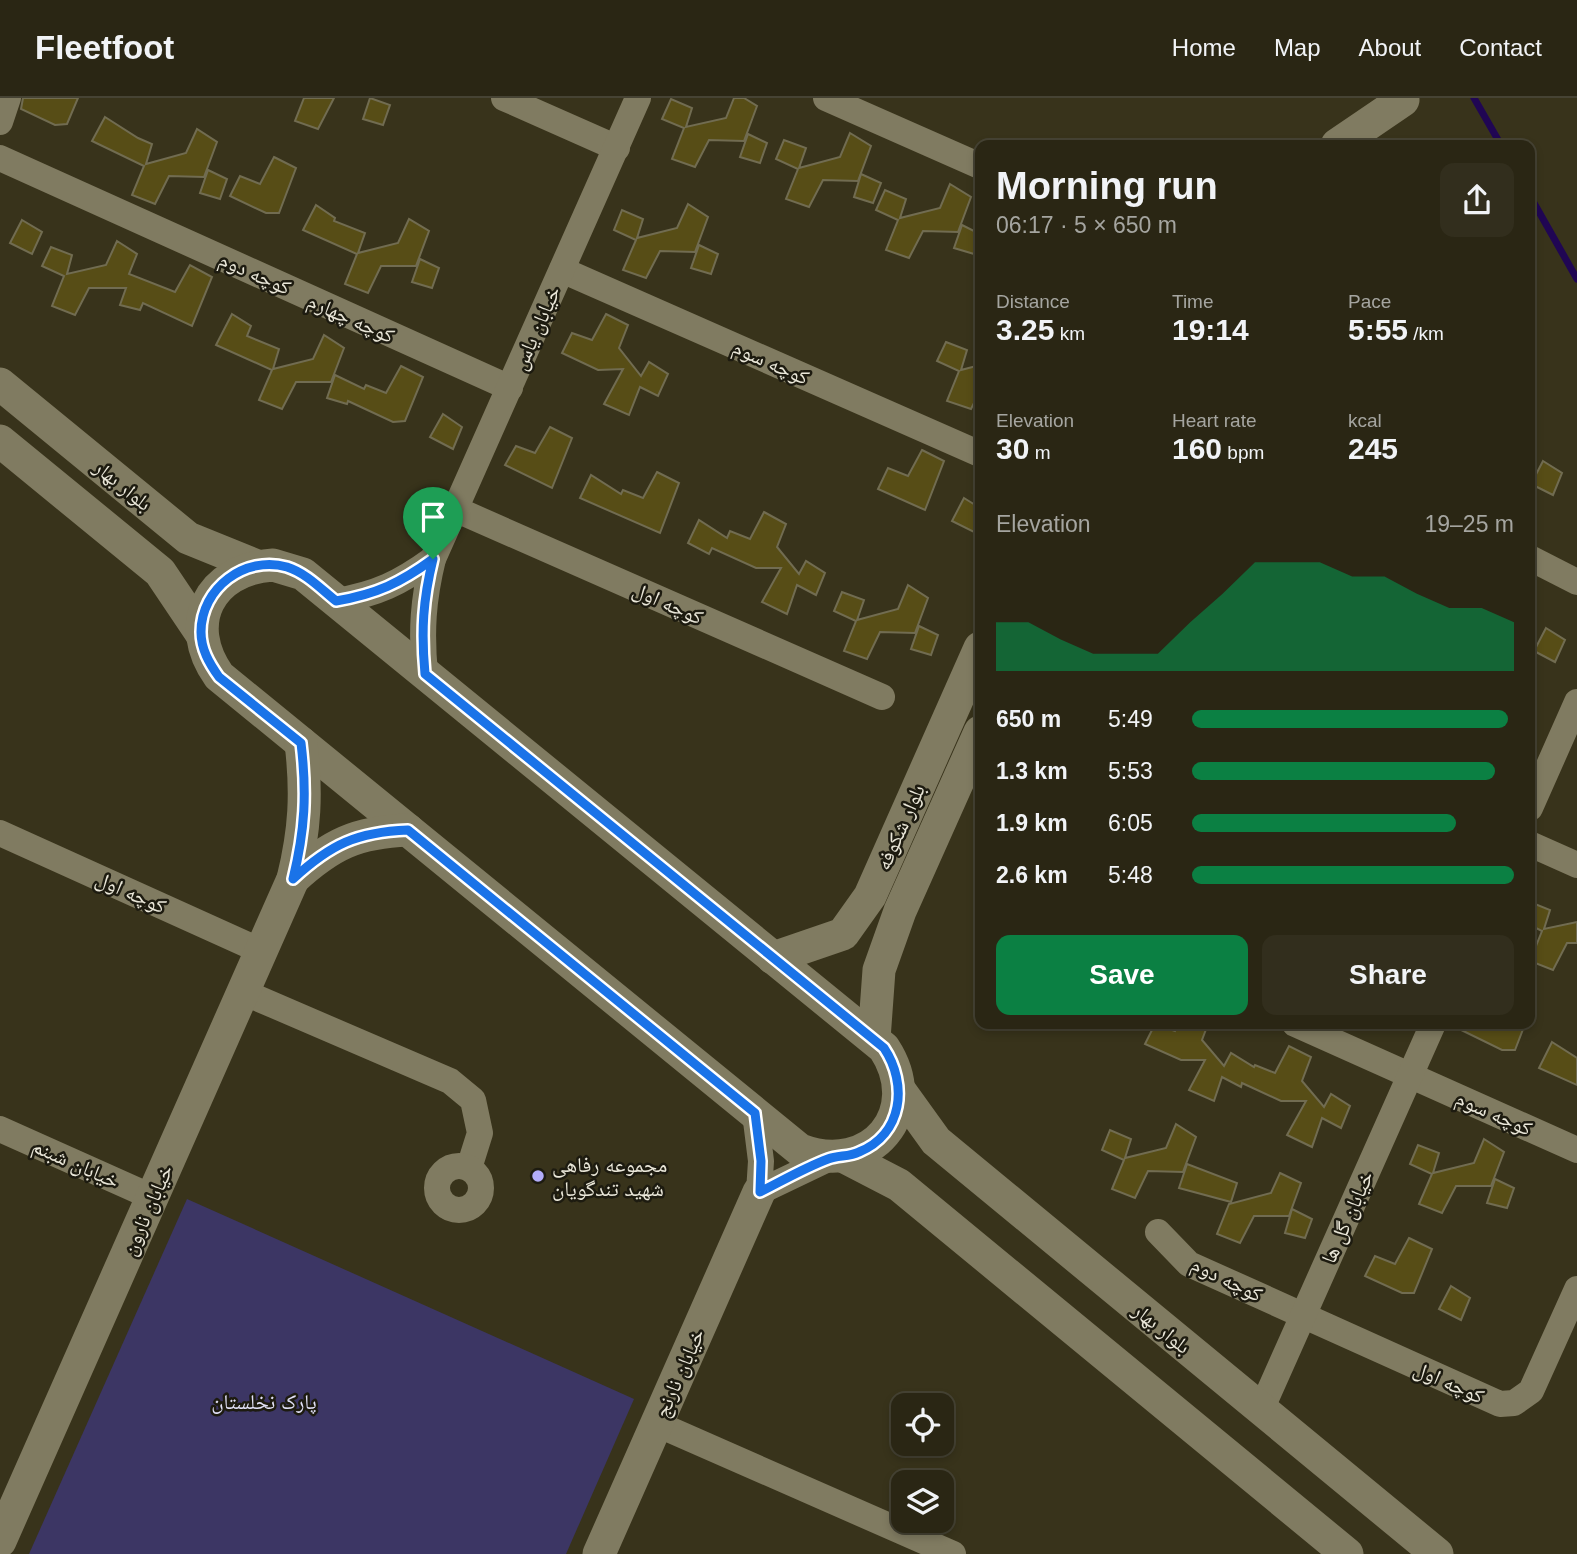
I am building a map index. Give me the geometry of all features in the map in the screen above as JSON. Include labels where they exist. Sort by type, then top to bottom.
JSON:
[{"type":"street","points":[[0,122],[8,98]]},
{"type":"street","points":[[504,98],[617,148]]},
{"type":"street","name":"خیابان یاس","points":[[425,674],[421,635],[424,596],[433,559],[638,98]]},
{"type":"street","points":[[825,98],[975,164]]},
{"type":"street","points":[[1344,140],[1403,100],[1368,140]]},
{"type":"street","name":"کوچه چهارم","points":[[0,160],[510,388]]},
{"type":"street","name":"کوچه سوم","points":[[562,270],[975,452]]},
{"type":"street","name":"بلوار بهار","points":[[0,384],[188,538],[257,566]]},
{"type":"street","name":"بلوار بهار","points":[[0,441],[160,572],[201,633],[204,649],[219,677],[800,1150],[838,1157]]},
{"type":"street","name":"کوچه اول","points":[[455,509],[882,697]]},
{"type":"street","points":[[336,601],[371,595],[405,580],[433,559]]},
{"type":"street","points":[[1535,560],[1577,582]]},
{"type":"street","points":[[201,633],[203,617],[216,589],[235,574],[257,566],[289,568],[303,574],[884,1048],[893,1061],[900,1091],[893,1120],[884,1133],[860,1152],[838,1157],[760,1192],[761,1161],[755,1113]]},
{"type":"street","name":"بلوار شکوفه","points":[[773,958],[843,934],[870,896],[975,659]]},
{"type":"street","points":[[1535,797],[1577,702]]},
{"type":"street","points":[[293,879],[305,811],[306,788],[301,743]]},
{"type":"street","name":"بلوار شکوفه","points":[[873,1039],[879,970],[900,911],[975,743]]},
{"type":"street","points":[[293,879],[317,857],[344,841],[376,832],[408,830]]},
{"type":"street","name":"کوچه اول","points":[[0,833],[261,951]]},
{"type":"street","points":[[1535,846],[1577,865]]},
{"type":"street","name":"خیابان نارون","points":[[0,1541],[293,879]]},
{"type":"street","points":[[243,992],[450,1081],[473,1100],[480,1133],[468,1168]]},
{"type":"street","points":[[1305,1029],[1410,1076]]},
{"type":"street","name":"خیابان گل ها","points":[[1261,1410],[1431,1029]]},
{"type":"street","name":"کوچه سوم","points":[[1410,1076],[1577,1150]]},
{"type":"street","name":"بلوار بهار","points":[[900,1091],[936,1141],[1437,1554]]},
{"type":"street","name":"خیابان شبنم","points":[[0,1129],[152,1197]]},
{"type":"street","points":[[838,1157],[899,1185],[1347,1554]]},
{"type":"street","name":"خیابان نارنج","points":[[599,1554],[760,1192]]},
{"type":"street","name":"کوچه دوم","points":[[1157,1232],[1189,1264],[1303,1316]]},
{"type":"street","name":"کوچه اول","points":[[1303,1316],[1493,1402],[1507,1404],[1521,1400],[1531,1391],[1577,1289]]},
{"type":"street","points":[[657,1424],[953,1554]]},
{"type":"green space","name":"پارک نخلستان","points":[[187,1199],[634,1399],[566,1554],[29,1554]]},
{"type":"building","points":[[23,98],[78,98],[67,124],[55,125],[21,109]]},
{"type":"building","points":[[304,98],[334,98],[318,129],[295,121]]},
{"type":"building","points":[[370,98],[390,105],[383,125],[363,119]]},
{"type":"building","points":[[734,98],[744,98],[757,106],[744,141],[709,140],[695,167],[672,159],[684,128],[662,119],[671,99],[692,108],[686,127],[726,118]]},
{"type":"building","points":[[105,117],[152,144],[146,164],[186,153],[197,129],[217,142],[204,177],[169,176],[155,204],[132,195],[144,166],[92,141]]},
{"type":"building","points":[[850,133],[871,146],[858,181],[823,180],[809,207],[786,199],[798,169],[776,159],[784,140],[806,148],[799,168],[840,157]]},
{"type":"building","points":[[748,134],[767,143],[760,163],[740,157]]},
{"type":"building","points":[[274,157],[296,168],[279,213],[266,213],[230,196],[240,176],[260,184]]},
{"type":"building","points":[[208,170],[227,179],[220,199],[200,193]]},
{"type":"building","points":[[861,174],[881,183],[873,203],[854,197]]},
{"type":"building","points":[[950,184],[971,197],[958,232],[923,231],[909,258],[886,250],[898,220],[876,210],[885,190],[906,199],[900,218],[940,208]]},
{"type":"building","points":[[688,204],[708,217],[695,252],[660,251],[646,278],[623,270],[636,240],[614,230],[622,210],[643,219],[637,238],[677,228]]},
{"type":"building","points":[[316,205],[335,218],[334,221],[365,233],[358,253],[398,243],[409,219],[429,231],[416,266],[381,266],[368,293],[345,284],[357,254],[303,230]]},
{"type":"building","points":[[22,220],[42,232],[32,254],[10,243]]},
{"type":"building","points":[[962,225],[975,232],[974,254],[954,248]]},
{"type":"building","points":[[117,241],[137,254],[129,274],[175,292],[190,265],[212,277],[192,326],[143,303],[140,310],[120,305],[126,288],[89,288],[75,315],[52,306],[64,276],[42,266],[51,247],[72,255],[67,274],[106,265]]},
{"type":"building","points":[[699,245],[718,254],[711,274],[691,268]]},
{"type":"building","points":[[420,259],[439,268],[432,288],[412,282]]},
{"type":"building","points":[[232,314],[251,326],[247,336],[279,349],[273,369],[313,359],[324,335],[344,348],[331,382],[296,382],[282,409],[259,400],[272,370],[216,345]]},
{"type":"building","points":[[606,314],[628,325],[619,348],[641,376],[649,362],[668,374],[658,396],[640,387],[629,415],[604,404],[623,369],[598,370],[562,353],[572,333],[592,340]]},
{"type":"building","points":[[946,342],[967,350],[961,370],[975,366],[975,401],[971,409],[947,401],[959,371],[937,361]]},
{"type":"building","points":[[401,366],[423,377],[405,421],[393,422],[348,401],[347,404],[327,398],[335,375],[364,389],[366,385],[386,393]]},
{"type":"building","points":[[443,414],[462,427],[453,449],[430,437]]},
{"type":"building","points":[[550,427],[572,438],[552,488],[505,465],[516,446],[535,453]]},
{"type":"building","points":[[922,450],[944,461],[925,510],[878,489],[888,468],[908,476]]},
{"type":"building","points":[[1543,461],[1562,473],[1553,495],[1535,486],[1535,476]]},
{"type":"building","points":[[657,472],[679,483],[660,533],[580,498],[591,475],[621,494],[623,490],[643,498]]},
{"type":"building","points":[[964,498],[975,505],[974,532],[952,521]]},
{"type":"building","points":[[764,512],[786,524],[777,547],[799,574],[806,561],[825,573],[816,595],[797,585],[787,614],[762,602],[781,568],[756,568],[712,548],[709,554],[688,543],[699,520],[727,538],[730,531],[750,539]]},
{"type":"building","points":[[908,585],[928,598],[915,633],[880,632],[867,659],[844,651],[856,621],[834,611],[842,592],[864,600],[857,620],[898,609]]},
{"type":"building","points":[[919,626],[938,635],[931,655],[911,649]]},
{"type":"building","points":[[1546,628],[1565,640],[1555,662],[1535,649]]},
{"type":"building","points":[[1535,904],[1550,910],[1544,929],[1577,922],[1577,943],[1567,943],[1553,970],[1535,963],[1535,948],[1542,931],[1535,928]]},
{"type":"building","points":[[1152,1029],[1206,1029],[1202,1040],[1224,1066],[1231,1053],[1254,1067],[1255,1065],[1275,1073],[1289,1046],[1311,1057],[1302,1081],[1324,1107],[1331,1094],[1350,1106],[1341,1128],[1322,1118],[1312,1147],[1287,1135],[1306,1101],[1281,1101],[1242,1083],[1241,1087],[1222,1077],[1214,1101],[1189,1090],[1205,1060],[1181,1060],[1145,1044]]},
{"type":"building","points":[[1459,1029],[1523,1029],[1515,1050],[1502,1050]]},
{"type":"building","points":[[1552,1042],[1577,1058],[1577,1085],[1539,1068]]},
{"type":"building","points":[[1176,1124],[1196,1137],[1183,1172],[1148,1171],[1135,1198],[1112,1189],[1124,1160],[1102,1150],[1110,1130],[1131,1139],[1125,1158],[1166,1148]]},
{"type":"building","points":[[1484,1139],[1504,1152],[1491,1186],[1456,1186],[1442,1213],[1419,1204],[1432,1174],[1410,1164],[1418,1145],[1439,1153],[1433,1173],[1474,1163]]},
{"type":"building","points":[[1187,1164],[1237,1183],[1231,1202],[1179,1188]]},
{"type":"building","points":[[1280,1173],[1301,1183],[1289,1216],[1254,1216],[1240,1243],[1217,1234],[1229,1204],[1271,1193]]},
{"type":"building","points":[[1495,1179],[1514,1188],[1507,1208],[1487,1203]]},
{"type":"building","points":[[1292,1209],[1312,1219],[1305,1238],[1285,1233]]},
{"type":"building","points":[[1409,1238],[1432,1249],[1414,1293],[1402,1293],[1365,1276],[1375,1256],[1395,1264]]},
{"type":"building","points":[[1451,1286],[1470,1298],[1461,1320],[1439,1309]]},
{"type":"waterway","points":[[1474,98],[1498,140]]},
{"type":"waterway","points":[[1535,205],[1577,279]]},
{"type":"place","name":"مجموعه رفاهی شهید تندگویان","points":[[538,1176]]},
{"type":"route","points":[[433,559],[424,596],[421,635],[425,674],[884,1048],[893,1061],[900,1091],[893,1120],[873,1144],[845,1157],[830,1158],[760,1192],[761,1161],[755,1113],[408,830],[376,832],[344,841],[317,857],[293,879],[303,834],[306,788],[301,743],[219,677],[204,649],[201,633],[208,602],[216,589],[228,578],[257,566],[273,565],[303,574],[336,601],[371,595],[405,580],[433,559]]}]
